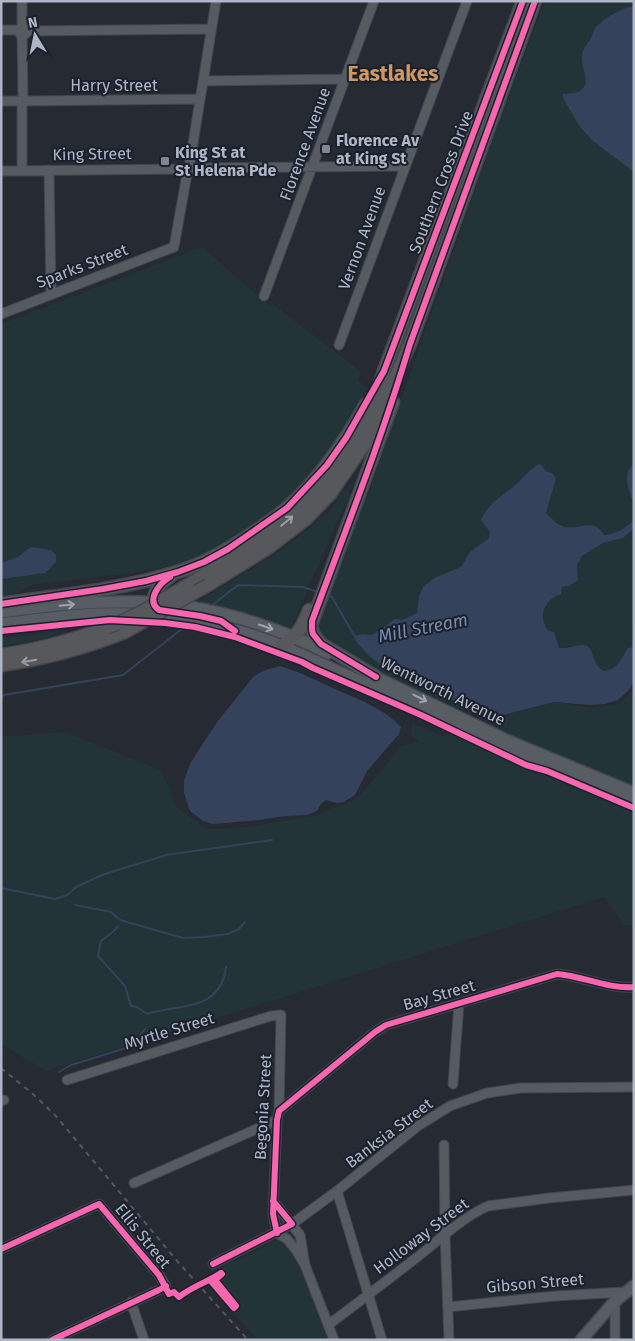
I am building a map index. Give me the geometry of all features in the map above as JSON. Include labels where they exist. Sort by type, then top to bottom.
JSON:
[{"type":"highway","name":"Southern Cross Drive","points":[[1,655],[40,649],[68,642],[107,628],[140,613],[188,585],[260,542],[287,522],[366,442],[410,344],[523,1]]},
{"type":"highway","name":"Southern Cross Drive","points":[[469,161],[535,1]]},
{"type":"highway","name":"Southern Cross Drive","points":[[1,664],[44,658],[97,643],[125,632],[170,608],[292,531],[324,485],[346,438],[384,371],[463,180]]},
{"type":"highway","points":[[282,646],[295,637],[304,624],[317,599],[355,510],[393,402],[410,344]]},
{"type":"highway","points":[[1,604],[102,589],[178,572],[204,562],[228,549],[324,485]]},
{"type":"highway","points":[[153,603],[154,593],[159,585],[178,572]]},
{"type":"highway","points":[[317,599],[312,621],[312,630],[316,638],[321,644],[376,677]]},
{"type":"main road","name":"Wentworth Avenue","points":[[1,612],[90,603],[153,603],[221,621],[235,631],[282,646],[544,765],[634,803]]},
{"type":"main road","name":"Wentworth Avenue","points":[[1,624],[107,614],[236,617],[295,637],[506,740],[634,793]]},
{"type":"main road","points":[[581,1340],[615,1301],[629,1289]]},
{"type":"street","points":[[22,1],[22,170]]},
{"type":"street","points":[[189,168],[216,1]]},
{"type":"street","name":"Florence Avenue","points":[[264,296],[374,1]]},
{"type":"street","name":"Vernon Avenue","points":[[338,345],[466,1]]},
{"type":"street","points":[[1,30],[211,29]]},
{"type":"street","points":[[202,81],[344,79]]},
{"type":"street","name":"Harry Street","points":[[1,101],[200,99]]},
{"type":"street","name":"King Street","points":[[1,170],[405,166]]},
{"type":"street","name":"Sparks Street","points":[[1,314],[174,247],[189,168]]},
{"type":"street","points":[[49,170],[51,294]]},
{"type":"street","name":"Bay Street","points":[[134,1184],[278,1115],[375,1032],[386,1025],[557,974],[574,975],[611,986],[634,987]]},
{"type":"street","points":[[453,1084],[459,1004]]},
{"type":"street","name":"Begonia Street","points":[[277,1233],[273,1214],[273,1201],[278,1115],[280,1015]]},
{"type":"street","name":"Myrtle Street","points":[[68,1080],[194,1039],[280,1015]]},
{"type":"street","name":"Banksia Street","points":[[213,1264],[292,1224],[337,1191],[418,1126],[450,1106],[487,1093],[521,1088],[634,1087]]},
{"type":"street","points":[[444,1145],[449,1340]]},
{"type":"street","name":"Holloway Street","points":[[328,1325],[445,1234],[488,1206],[634,1190]]},
{"type":"street","points":[[337,1191],[382,1340]]},
{"type":"street","points":[[273,1201],[300,1235],[306,1265],[334,1340]]},
{"type":"street","name":"Ellis Street","points":[[1,1249],[100,1204],[166,1286],[132,1302]]},
{"type":"street","points":[[277,1233],[291,1244],[306,1265]]},
{"type":"street","name":"Gibson Street","points":[[448,1307],[629,1289]]},
{"type":"street","points":[[615,1301],[615,1340]]},
{"type":"street","points":[[52,1340],[132,1302],[144,1340]]},
{"type":"shaded area","points":[[545,1],[634,1],[634,471],[626,476],[634,504],[634,520],[620,530],[604,535],[596,527],[562,526],[546,513],[551,495],[376,661],[385,668],[413,682],[469,708],[489,715],[554,702],[595,708],[619,704],[634,690],[634,926],[624,925],[604,897],[46,1071],[1,1044],[1,737],[65,732],[161,770],[177,807],[206,829],[238,828],[315,816],[356,799],[400,747],[420,742],[411,735],[412,723],[443,736],[493,724],[375,670],[321,639],[314,628],[361,510],[345,504],[291,628],[199,601],[280,551],[330,511],[338,501],[303,487],[261,521],[223,546],[191,561],[138,572],[32,585],[15,594],[1,596],[1,324],[202,247],[269,305],[273,304],[361,372],[358,380],[367,388],[341,436],[311,477],[345,491],[356,478],[349,493],[366,500],[497,127]]},
{"type":"shaded area","points":[[634,528],[633,647],[628,648],[614,668],[604,671],[595,664],[593,654],[584,645],[559,648],[554,632],[549,631],[543,622],[544,612],[549,601],[561,594],[562,587],[569,586],[579,575],[578,561],[587,552],[603,543],[626,535]]},
{"type":"shaded area","points":[[62,631],[40,640],[1,646],[1,638]]},
{"type":"shaded area","points":[[277,1240],[285,1244],[293,1253],[308,1283],[327,1340],[258,1340],[203,1280],[215,1271]]},
{"type":"water","points":[[634,6],[634,172],[593,141],[580,127],[563,98],[563,94],[577,92],[584,87],[586,81],[582,54],[596,28],[614,13]]},
{"type":"water","points":[[539,464],[543,466],[545,471],[552,473],[556,478],[546,513],[560,525],[571,527],[591,525],[600,530],[604,535],[628,526],[634,520],[634,528],[623,538],[603,543],[582,556],[577,565],[578,580],[569,586],[562,587],[561,594],[550,600],[543,615],[545,626],[549,631],[554,632],[559,648],[587,646],[590,648],[597,664],[604,671],[613,668],[628,648],[633,647],[634,642],[634,681],[629,690],[618,700],[605,704],[590,705],[554,702],[498,716],[489,715],[469,708],[385,668],[368,655],[355,640],[356,636],[374,634],[395,619],[402,620],[417,613],[419,597],[423,587],[436,577],[461,567],[470,552],[489,538],[490,532],[481,520],[487,509]]},
{"type":"water","points":[[634,464],[634,504],[628,488],[627,478],[630,468]]},
{"type":"water","points":[[31,547],[51,550],[56,555],[56,562],[45,573],[1,579],[1,563],[18,557]]},
{"type":"water","points":[[280,666],[363,701],[379,710],[401,727],[399,734],[367,771],[355,795],[344,802],[337,803],[326,800],[317,811],[307,815],[213,824],[203,821],[190,811],[184,793],[184,780],[191,762],[217,722],[254,676],[265,670]]},
{"type":"waterway","name":"Mill Stream","points":[[211,606],[238,585],[303,587],[318,592]]},
{"type":"waterway","name":"Mill Stream","points":[[327,596],[332,597],[359,644]]},
{"type":"waterway","name":"Mill Stream","points":[[1,697],[123,675],[187,625]]},
{"type":"waterway","points":[[1,888],[55,899],[67,895],[76,887],[102,875],[166,855],[272,840]]},
{"type":"waterway","points":[[75,905],[111,912],[120,920],[183,938],[228,934],[239,929],[245,922]]},
{"type":"waterway","points":[[118,926],[101,941],[98,956],[125,986],[131,1006],[137,1007],[147,1014],[196,1004],[207,999],[216,992],[222,982],[226,967]]},
{"type":"waterway","points":[[59,1072],[71,1065],[133,1046],[145,1029]]},
{"type":"railway","points":[[1,1068],[55,1115],[178,1262],[248,1340]]},
{"type":"cycle path","points":[[1,604],[146,581],[204,562],[228,549],[287,508],[327,465],[346,438],[384,371],[523,1]]},
{"type":"cycle path","points":[[376,677],[321,644],[313,634],[312,621],[388,414],[410,344],[535,1]]},
{"type":"cycle path","points":[[170,577],[158,587],[154,597],[153,601],[159,610],[221,621],[235,631]]},
{"type":"cycle path","points":[[1,631],[110,620],[165,623],[195,627],[235,637],[302,662],[421,715],[526,765],[547,771],[634,808]]},
{"type":"cycle path","points":[[277,1233],[273,1214],[279,1111],[375,1032],[386,1025],[557,974],[614,986],[634,987]]},
{"type":"cycle path","points":[[213,1264],[292,1224],[273,1201]]},
{"type":"cycle path","points":[[1,1249],[99,1204],[159,1275],[169,1294],[174,1292],[179,1297],[221,1273]]},
{"type":"cycle path","points":[[210,1280],[234,1308],[236,1306],[215,1280],[222,1274]]},
{"type":"cycle path","points":[[52,1340],[166,1286]]},
{"type":"place","name":"Florence Av at King St","points":[[326,149]]},
{"type":"place","name":"King St at St Helena Pde","points":[[165,161]]},
{"type":"district","name":"Eastlakes","points":[[393,74]]}]
